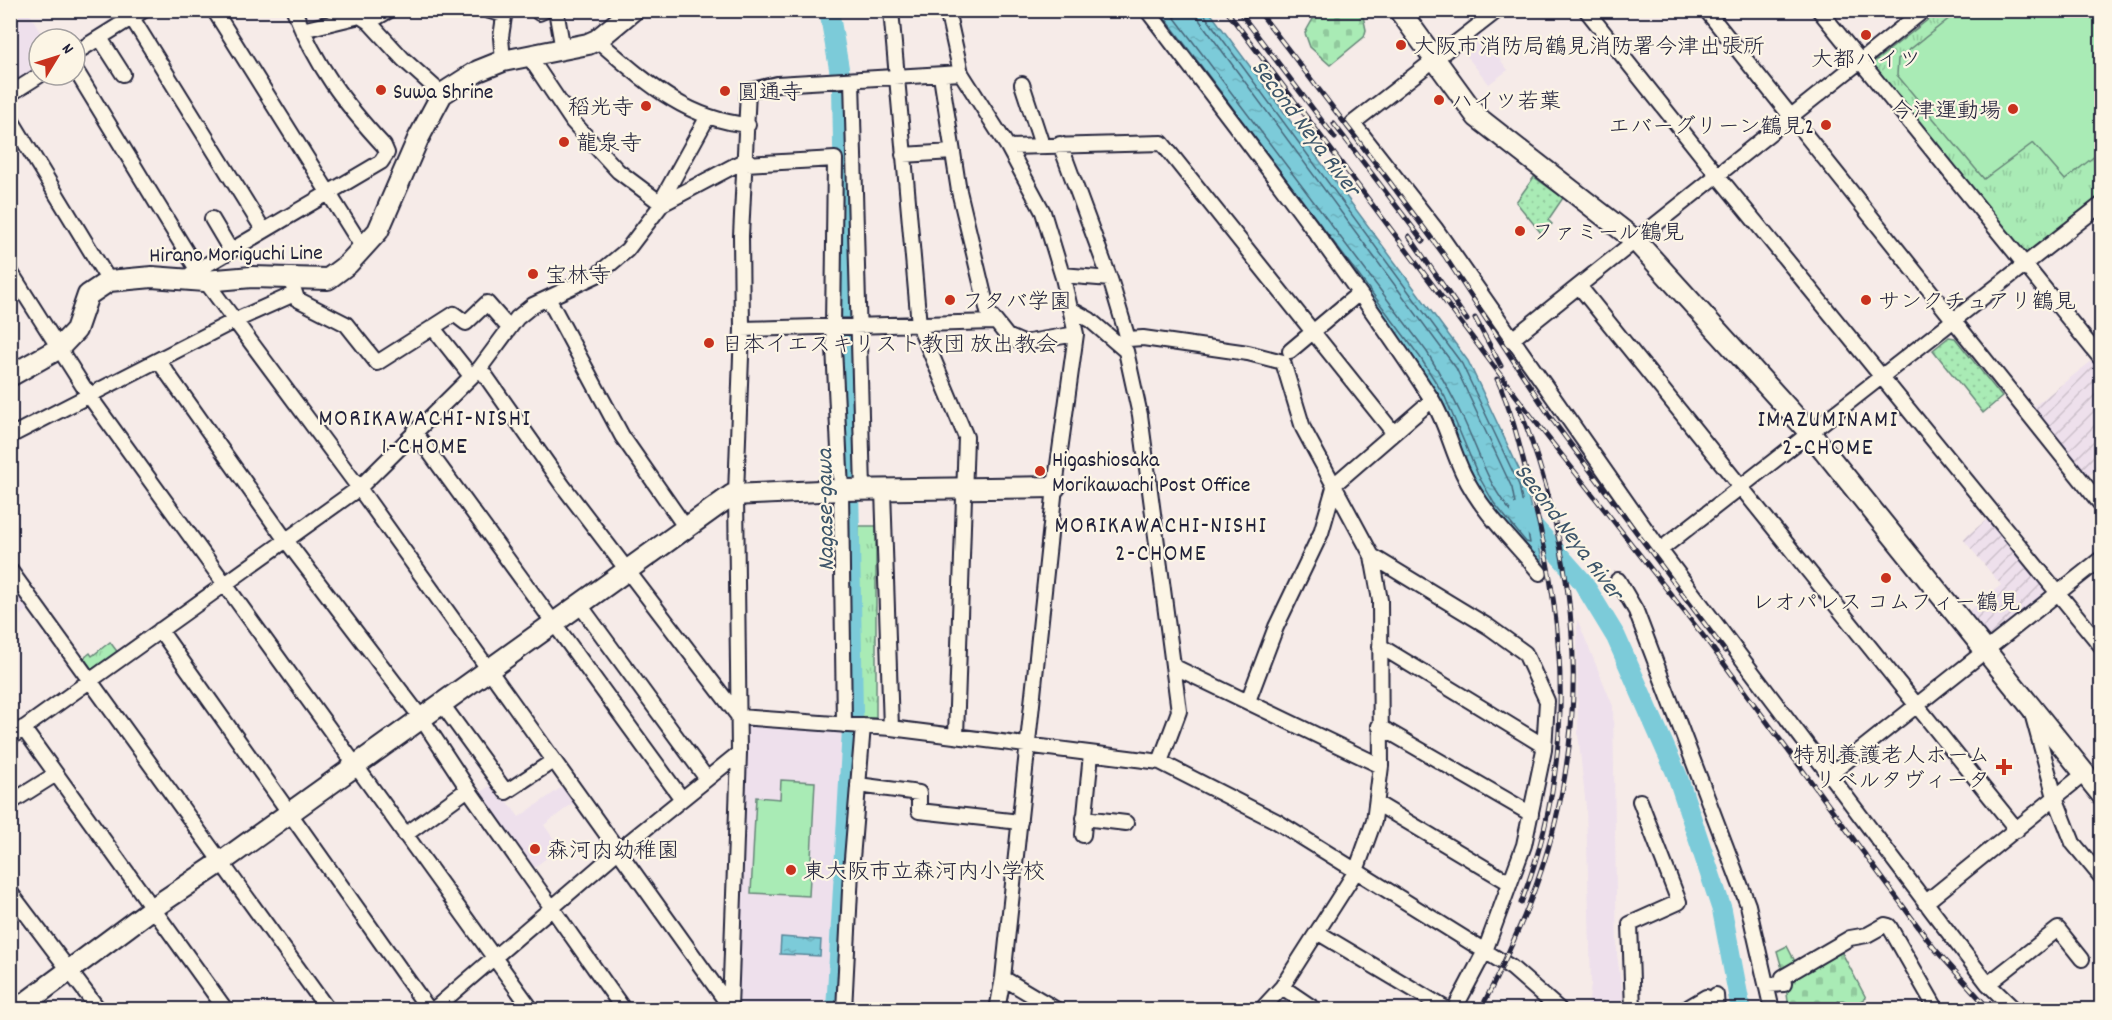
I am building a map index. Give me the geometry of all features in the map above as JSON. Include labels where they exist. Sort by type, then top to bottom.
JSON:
[{"type":"street","points":[[87,46],[130,14],[144,10]]},
{"type":"street","points":[[214,10],[363,248]]},
{"type":"street","points":[[195,277],[231,251],[381,162],[387,153],[384,146],[347,107],[319,65],[294,10]]},
{"type":"street","points":[[302,30],[390,10]]},
{"type":"street","points":[[487,10],[505,13],[501,37],[503,60]]},
{"type":"street","points":[[556,10],[563,50]]},
{"type":"street","points":[[891,10],[919,325],[966,437],[956,736]]},
{"type":"street","points":[[947,10],[961,73],[1008,147],[1043,212],[1062,275],[1076,334],[1055,487],[1003,978],[997,1010]]},
{"type":"street","points":[[1147,10],[1358,294],[1432,400],[1444,420],[1463,474],[1481,503],[1540,573]]},
{"type":"street","points":[[1399,10],[1434,62],[1477,117],[1635,240],[1810,433],[2102,795]]},
{"type":"street","points":[[1498,10],[1353,123],[1435,228],[1511,340],[1660,550],[1925,903],[1988,984],[2015,1010]]},
{"type":"street","points":[[1586,10],[1718,176],[2102,647]]},
{"type":"street","points":[[1707,10],[2102,506]]},
{"type":"street","points":[[1819,10],[2102,360]]},
{"type":"street","points":[[1511,340],[1924,10]]},
{"type":"street","points":[[362,16],[403,59],[442,94],[503,60],[563,50],[597,40],[629,12]]},
{"type":"street","points":[[130,14],[264,231]]},
{"type":"street","points":[[100,38],[123,74]]},
{"type":"street","points":[[597,40],[641,78],[675,102],[707,118],[748,125]]},
{"type":"street","points":[[528,55],[573,122],[618,171],[662,204]]},
{"type":"street","points":[[730,1008],[739,753],[736,494],[742,329],[741,236],[748,91],[777,84],[941,76],[961,73]]},
{"type":"street","points":[[941,76],[970,245],[988,312],[1007,336],[1023,343],[1076,334]]},
{"type":"street","points":[[845,80],[859,326],[862,490]]},
{"type":"street","points":[[10,94],[27,83]]},
{"type":"street","points":[[1022,84],[1042,145]]},
{"type":"street","points":[[85,87],[195,277],[234,321],[360,488],[488,672],[730,1008]]},
{"type":"street","name":"Hirano Moriguchi Line","points":[[109,280],[152,277],[252,277],[293,287],[328,279],[348,264],[386,218],[418,139],[442,94]]},
{"type":"street","points":[[10,118],[109,280],[88,295],[76,330],[58,349],[10,376]]},
{"type":"street","points":[[10,738],[91,682],[285,539],[360,488],[414,431],[476,372],[509,328],[533,305],[597,275],[627,250],[662,204],[664,196],[707,118]]},
{"type":"street","points":[[1008,147],[1162,143],[1394,432]]},
{"type":"street","points":[[1060,144],[1110,279],[1140,415],[1179,711],[1160,762]]},
{"type":"street","points":[[903,155],[953,152]]},
{"type":"street","points":[[662,204],[746,161],[836,159],[833,327],[841,490],[845,725]]},
{"type":"street","points":[[1660,550],[2102,204]]},
{"type":"street","points":[[212,219],[231,251]]},
{"type":"street","points":[[10,271],[90,397],[531,1010]]},
{"type":"street","points":[[1062,275],[1110,279]]},
{"type":"street","points":[[1579,286],[2017,830]]},
{"type":"street","points":[[10,436],[90,397],[293,287],[297,299],[346,324],[377,363],[454,314],[466,323],[487,303],[509,328]]},
{"type":"street","points":[[1070,309],[1123,341],[1143,338],[1288,356],[1358,294]]},
{"type":"street","points":[[548,298],[622,436],[686,528]]},
{"type":"street","points":[[742,329],[994,322]]},
{"type":"street","points":[[433,328],[476,372],[522,429],[626,571],[739,717],[891,728],[1160,762],[1276,821],[1512,968],[1560,1010]]},
{"type":"street","points":[[1261,1010],[1281,987],[1356,871],[1378,804],[1381,766],[1380,600],[1372,555],[1303,428],[1288,356]]},
{"type":"street","points":[[158,360],[285,539],[422,719],[468,789],[624,1010]]},
{"type":"street","points":[[1248,701],[1276,627],[1321,532],[1335,484],[1432,400]]},
{"type":"street","points":[[414,431],[682,800]]},
{"type":"street","points":[[16,1010],[153,908],[220,863],[736,494],[1055,487]]},
{"type":"street","points":[[883,490],[891,728]]},
{"type":"street","points":[[1372,555],[1525,652],[1547,701],[1544,746],[1524,845],[1485,951],[1454,1010]]},
{"type":"street","points":[[1829,775],[2102,558]]},
{"type":"street","points":[[10,570],[328,1010]]},
{"type":"street","points":[[1618,580],[1636,611],[1748,906],[1772,1010]]},
{"type":"street","points":[[580,605],[707,779]]},
{"type":"street","points":[[159,630],[431,1010],[618,851],[739,753]]},
{"type":"street","points":[[1380,646],[1544,746]]},
{"type":"street","points":[[1173,666],[1381,766]]},
{"type":"street","points":[[2029,702],[2055,797],[2073,843],[2102,878]]},
{"type":"street","points":[[442,704],[507,792],[554,761]]},
{"type":"street","points":[[844,1010],[862,726]]},
{"type":"street","points":[[1379,726],[1531,814]]},
{"type":"street","points":[[23,728],[226,1010]]},
{"type":"street","points":[[1083,835],[1091,754]]},
{"type":"street","points":[[10,803],[56,774]]},
{"type":"street","points":[[1925,903],[2084,774]]},
{"type":"street","points":[[858,785],[919,793],[919,811],[1020,822]]},
{"type":"street","points":[[405,835],[468,789]]},
{"type":"street","points":[[1633,1010],[1630,924],[1679,902],[1640,801]]},
{"type":"street","points":[[1378,804],[1510,883]]},
{"type":"street","points":[[1084,818],[1126,823]]},
{"type":"street","points":[[10,892],[99,1010]]},
{"type":"street","points":[[1768,985],[1784,984],[1783,976],[1850,938],[1867,936],[1885,925],[1889,926],[1937,1010]]},
{"type":"street","points":[[1988,984],[2058,929],[2082,959]]},
{"type":"street","points":[[1317,932],[1448,1010]]},
{"type":"street","points":[[1003,978],[1056,1010]]},
{"type":"street","points":[[1281,987],[1316,1010]]},
{"type":"street","points":[[1684,1010],[1713,1001]]},
{"type":"shaded area","points":[[11,11],[28,11],[38,27],[27,27],[27,75],[11,85]]},
{"type":"shaded area","points":[[1480,34],[1508,70],[1489,84],[1461,49]]},
{"type":"shaded area","points":[[2093,360],[2101,370],[2102,465],[2087,476],[2033,407]]},
{"type":"shaded area","points":[[1990,517],[2047,587],[2045,592],[1990,636],[1984,635],[1966,614],[2001,585],[1963,539]]},
{"type":"shaded area","points":[[10,581],[30,608],[11,622],[10,622]]},
{"type":"shaded area","points":[[1577,619],[1613,706],[1617,955],[1625,1009],[1588,1009],[1591,984],[1586,807],[1578,734]]},
{"type":"shaded area","name":"東大阪市立森河内小学校","points":[[750,724],[851,731],[831,1009],[736,1009],[745,728]]},
{"type":"shaded area","points":[[494,783],[519,817],[565,785],[576,801],[544,825],[560,848],[532,869],[478,794]]},
{"type":"green space","points":[[1318,10],[1362,11],[1366,30],[1364,37],[1330,65],[1310,47],[1305,33]]},
{"type":"green space","name":"今津運動場","points":[[1960,10],[2042,11],[2064,16],[2071,11],[2101,11],[2101,151],[2065,180],[2033,143],[1984,179],[1897,75],[1898,59]]},
{"type":"green space","name":"今津運動場","points":[[1939,11],[2101,11],[2101,195],[2029,254],[2022,254],[1874,68],[1874,62]]},
{"type":"green space","points":[[1534,177],[1563,198],[1548,220],[1552,224],[1541,233],[1516,202]]},
{"type":"green space","points":[[1949,337],[1955,338],[2002,397],[1983,413],[1933,350]]},
{"type":"green space","points":[[859,526],[876,526],[876,718],[858,718]]},
{"type":"green space","points":[[110,642],[119,654],[99,669],[91,668],[84,658],[90,653],[92,656]]},
{"type":"green space","points":[[781,780],[815,782],[809,896],[751,893],[756,797],[780,799]]},
{"type":"green space","points":[[1787,946],[1800,971],[1841,951],[1866,998],[1850,1009],[1789,1009],[1785,979],[1777,951]]},
{"type":"water","points":[[1152,11],[1209,11],[1468,361],[1525,482],[1545,573],[1489,507],[1472,478],[1439,400],[1415,360]]},
{"type":"water","points":[[781,937],[821,940],[820,956],[780,954]]},
{"type":"waterway","name":"Nagase-gawa","points":[[829,10],[842,86],[853,712],[836,1010]]},
{"type":"waterway","name":"Second Neya River","points":[[1521,512],[1582,581],[1616,637],[1677,775],[1722,910],[1741,1010]]},
{"type":"railway","points":[[1226,10],[1535,421],[1705,638],[1934,948],[1990,1010]]},
{"type":"railway","points":[[1238,10],[1335,138]]},
{"type":"railway","points":[[1258,10],[1444,255],[1551,418],[1725,651]]},
{"type":"railway","points":[[1334,124],[1423,241]]},
{"type":"railway","points":[[1409,236],[1467,320]]},
{"type":"railway","points":[[1475,318],[1501,366]]},
{"type":"railway","points":[[1497,379],[1515,430],[1542,537],[1552,590],[1558,642],[1560,694],[1558,746],[1551,797],[1539,850],[1521,903]]},
{"type":"railway","points":[[1480,1010],[1512,944],[1539,877],[1558,810],[1569,743],[1573,677],[1570,610],[1560,543],[1542,475],[1519,407]]},
{"type":"place","name":"大都ハイツ","points":[[1866,35]]},
{"type":"place","name":"大阪市消防局鶴見消防署今津出張所","points":[[1401,45]]},
{"type":"place","name":"Suwa Shrine","points":[[381,90]]},
{"type":"place","name":"圓通寺","points":[[725,91]]},
{"type":"place","name":"ハイツ若葉","points":[[1439,100]]},
{"type":"place","name":"稻光寺","points":[[646,106]]},
{"type":"place","name":"今津運動場","points":[[2013,109]]},
{"type":"place","name":"エバーグリーン鶴見2","points":[[1826,125]]},
{"type":"place","name":"龍泉寺","points":[[564,142]]},
{"type":"place","name":"ファミール鶴見","points":[[1520,231]]},
{"type":"place","name":"宝林寺","points":[[533,274]]},
{"type":"place","name":"フタバ学園","points":[[950,300]]},
{"type":"place","name":"サンクチュアリ鶴見","points":[[1866,300]]},
{"type":"place","name":"日本イエスキリスト教団 放出教会","points":[[709,343]]},
{"type":"place","name":"Higashiosaka Morikawachi Post Office","points":[[1040,471]]},
{"type":"place","name":"レオパレス コムフィー鶴見","points":[[1886,578]]},
{"type":"place","name":"特別養護老人ホーム リベルタヴィータ","points":[[2004,767]]},
{"type":"place","name":"森河内幼稚園","points":[[535,849]]},
{"type":"place","name":"東大阪市立森河内小学校","points":[[791,870]]},
{"type":"district","name":"MORIKAWACHI-NISHI 1-CHOME","points":[[425,431]]},
{"type":"district","name":"IMAZUMINAMI 2-CHOME","points":[[1828,432]]},
{"type":"district","name":"MORIKAWACHI-NISHI 2-CHOME","points":[[1161,538]]}]
